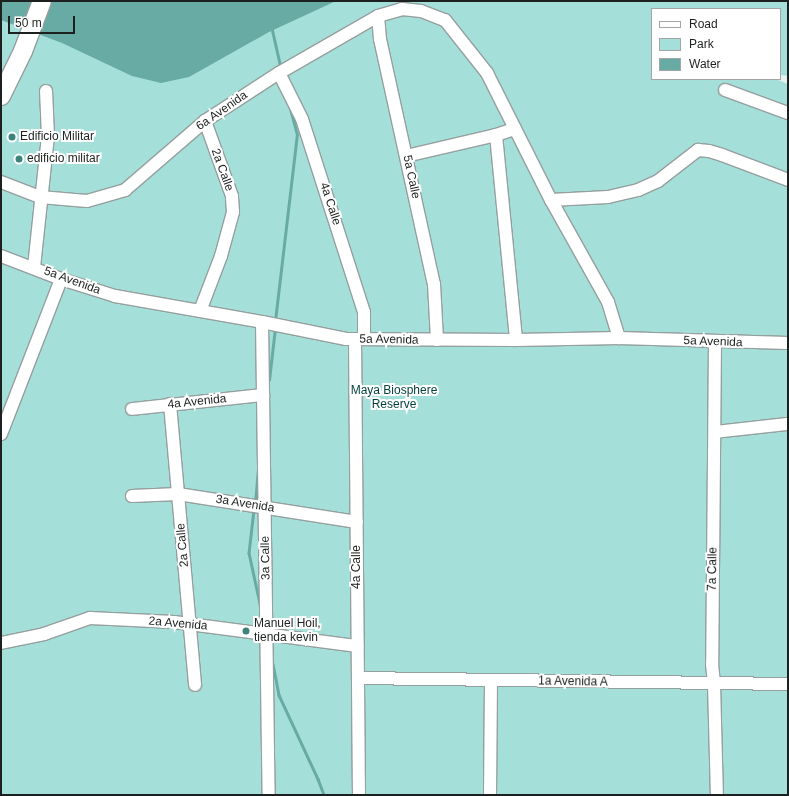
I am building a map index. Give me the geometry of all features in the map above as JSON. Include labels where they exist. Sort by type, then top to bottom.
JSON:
[{"type":"highway","points":[[1,96],[23,51],[42,1]]},
{"type":"street","name":"6a Avenida","points":[[1,182],[40,197],[87,202],[125,190],[205,121],[279,73],[378,16],[402,8],[421,11],[445,20],[487,73],[514,129]]},
{"type":"street","name":"5a Calle","points":[[378,16],[380,39],[434,284],[437,340]]},
{"type":"street","name":"4a Calle","points":[[279,73],[302,118],[364,312],[360,339],[357,522],[359,795]]},
{"type":"street","points":[[725,90],[788,113]]},
{"type":"street","points":[[34,267],[40,197],[48,136],[46,91]]},
{"type":"street","name":"2a Calle","points":[[200,311],[221,256],[232,212],[232,196],[205,121]]},
{"type":"street","points":[[406,156],[496,135],[514,129],[551,200],[608,302],[619,338]]},
{"type":"street","points":[[496,135],[516,340]]},
{"type":"street","points":[[551,200],[608,197],[638,190],[658,181],[698,150],[722,155],[788,180]]},
{"type":"street","name":"5a Avenida","points":[[1,256],[34,267],[62,279],[115,296],[262,322],[346,339],[516,340],[619,338],[788,343]]},
{"type":"street","points":[[1,434],[62,279]]},
{"type":"street","name":"3a Calle","points":[[262,322],[269,795]]},
{"type":"street","name":"7a Calle","points":[[715,342],[712,664],[714,684],[717,795]]},
{"type":"street","name":"4a Avenida","points":[[132,408],[263,395]]},
{"type":"street","name":"2a Calle","points":[[170,404],[195,685]]},
{"type":"street","points":[[715,432],[788,424]]},
{"type":"street","name":"3a Avenida","points":[[132,496],[178,494],[357,522]]},
{"type":"street","name":"2a Avenida","points":[[1,643],[44,634],[90,618],[190,624],[357,646]]},
{"type":"street","name":"1a Avenida A","points":[[358,678],[788,684]]},
{"type":"street","points":[[490,795],[491,681]]},
{"type":"green space","name":"Maya Biosphere Reserve","points":[[1,1],[788,1],[788,76],[781,75],[781,8],[651,8],[651,80],[778,80],[788,84],[788,795],[1,795]]},
{"type":"water","points":[[1,1],[336,1],[269,32],[189,77],[161,83],[132,76],[62,43],[1,20]]},
{"type":"waterway","points":[[272,28],[281,68]]},
{"type":"waterway","points":[[275,321],[297,135],[290,108]]},
{"type":"waterway","points":[[269,380],[275,328]]},
{"type":"waterway","points":[[255,503],[258,471]]},
{"type":"waterway","points":[[254,510],[249,553],[261,608]]},
{"type":"waterway","points":[[273,664],[279,695],[324,795]]},
{"type":"place","name":"Edificio Militar","points":[[12,137]]},
{"type":"place","name":"edificio militar","points":[[19,159]]},
{"type":"place","name":"Manuel Hoil, tienda kevin","points":[[246,631]]}]
